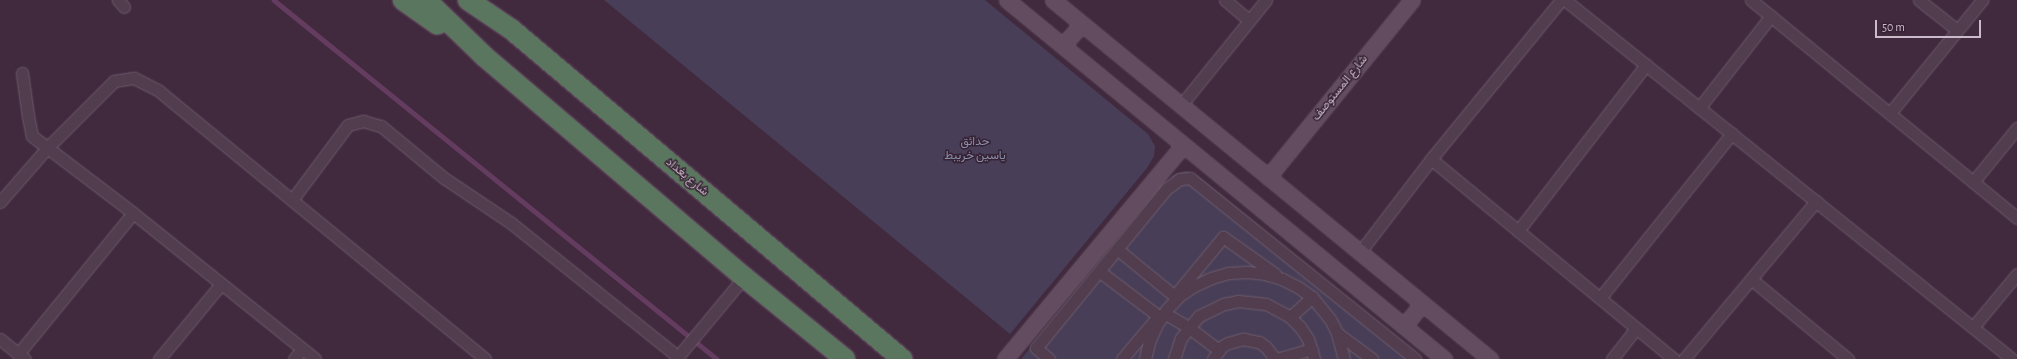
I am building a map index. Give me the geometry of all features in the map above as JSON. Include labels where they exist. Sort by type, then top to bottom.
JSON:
[{"type":"highway","points":[[403,0],[484,56]]},
{"type":"highway","points":[[426,0],[484,56],[744,277],[845,359]]},
{"type":"highway","name":"شارع بغداد","points":[[468,0],[512,29],[902,359]]},
{"type":"highway","points":[[483,0],[512,29]]},
{"type":"street","points":[[1007,0],[1444,359]]},
{"type":"street","points":[[1053,0],[1490,359]]},
{"type":"street","points":[[1225,0],[1249,20]]},
{"type":"street","points":[[1182,106],[1266,0]]},
{"type":"street","name":"شارع المستوصف","points":[[1268,176],[1412,0]]},
{"type":"street","points":[[1360,252],[1431,160],[1561,0]]},
{"type":"street","points":[[1565,0],[2012,359]]},
{"type":"street","points":[[1751,0],[2017,218]]},
{"type":"street","points":[[1918,0],[1957,30]]},
{"type":"street","points":[[1890,113],[1982,0]]},
{"type":"street","points":[[1699,108],[1771,16]]},
{"type":"street","points":[[1063,45],[1082,24]]},
{"type":"street","points":[[1518,231],[1646,65]]},
{"type":"street","points":[[22,73],[32,136],[133,213],[315,359]]},
{"type":"street","points":[[0,202],[48,147],[114,81],[134,78],[159,91],[485,359]]},
{"type":"street","points":[[292,200],[348,124],[363,121],[381,126],[444,178],[511,223],[677,358],[744,277]]},
{"type":"street","points":[[1972,182],[2017,128]]},
{"type":"street","points":[[1600,298],[1732,133]]},
{"type":"street","points":[[1005,359],[1183,145]]},
{"type":"street","points":[[1431,160],[1674,359]]},
{"type":"street","points":[[1049,359],[1036,348],[1166,189],[1180,179],[1190,178],[1415,359]]},
{"type":"street","points":[[1684,359],[1816,201]]},
{"type":"street","points":[[0,339],[22,356],[133,213]]},
{"type":"street","points":[[1122,359],[1161,316],[1223,237],[1282,279],[1298,287],[1312,297],[1330,319],[1337,332],[1344,359]]},
{"type":"street","points":[[1117,249],[1176,297]]},
{"type":"street","points":[[1100,271],[1161,316],[1188,327],[1216,354],[1235,340],[1252,340],[1266,346],[1276,359],[1313,354],[1300,327],[1290,317],[1278,309],[1266,304],[1238,301],[1211,309],[1199,316],[1188,327],[1181,338],[1174,359]]},
{"type":"street","points":[[1176,297],[1211,278],[1228,273],[1247,272],[1265,274],[1282,279]]},
{"type":"street","points":[[1973,327],[2017,274]]},
{"type":"street","points":[[1751,279],[1848,359]]},
{"type":"street","points":[[159,359],[221,284]]},
{"type":"street","points":[[1290,317],[1312,297]]},
{"type":"street","points":[[1404,326],[1422,304]]},
{"type":"street","points":[[1145,359],[1149,342],[1161,316]]},
{"type":"street","points":[[1612,359],[1636,328]]},
{"type":"street","points":[[1337,332],[1372,359]]},
{"type":"street","points":[[294,359],[302,349]]},
{"type":"green space","name":"حدائق ياسين خريبط","points":[[604,0],[985,0],[1148,134],[1155,146],[1154,156],[1147,168],[1010,334]]},
{"type":"green space","points":[[1187,171],[1198,176],[1422,359],[1021,359],[1173,175]]},
{"type":"waterway","points":[[274,0],[717,359]]}]
